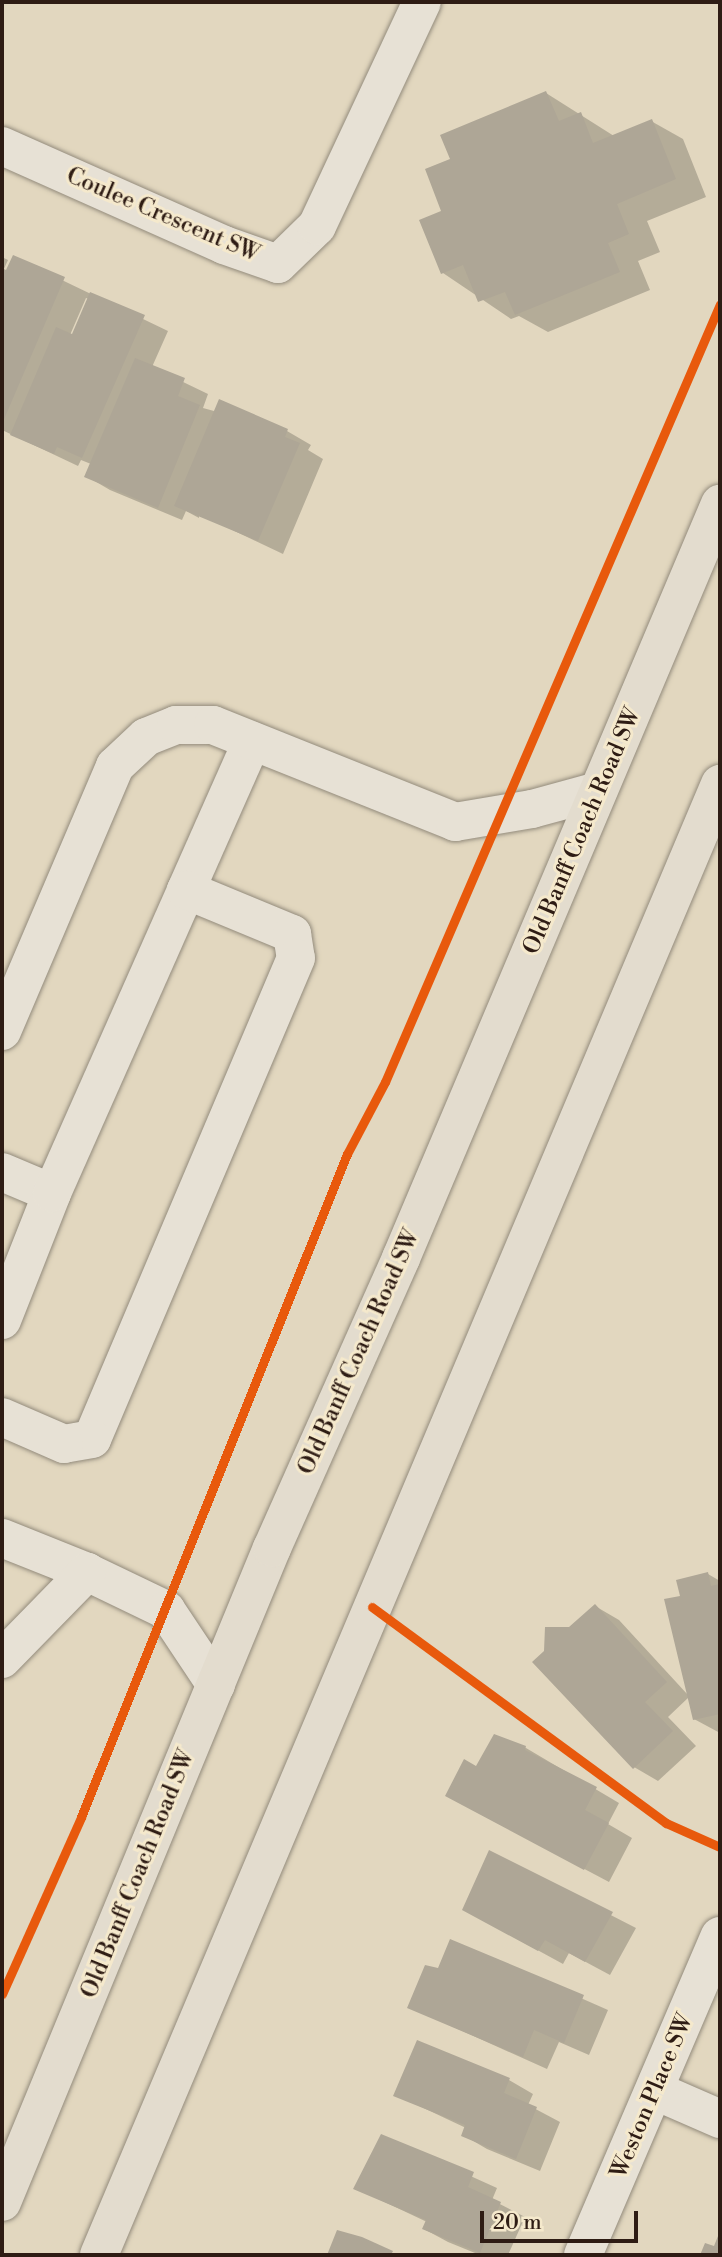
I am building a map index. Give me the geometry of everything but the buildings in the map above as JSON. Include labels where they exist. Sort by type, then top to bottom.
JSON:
[{"type":"main road","name":"Old Banff Coach Road SW","points":[[2,2202],[216,1685],[720,504]]},
{"type":"main road","points":[[99,2255],[720,784]]},
{"type":"street","name":"Coulee Crescent SW","points":[[2,146],[224,245],[278,264],[317,226],[422,2]]},
{"type":"street","points":[[2,1031],[115,766],[146,737],[176,725],[213,725],[455,822],[532,809],[598,791]]},
{"type":"street","points":[[2,1320],[52,1193],[252,741]]},
{"type":"street","points":[[2,1417],[64,1444],[92,1438],[296,958],[292,934],[186,890]]},
{"type":"street","points":[[2,1172],[52,1193]]},
{"type":"street","points":[[2,1538],[87,1572],[166,1610],[216,1685]]},
{"type":"street","points":[[2,1659],[87,1572]]},
{"type":"street","name":"Weston Place SW","points":[[583,2255],[656,2091],[720,1936]]},
{"type":"street","points":[[656,2091],[720,2119]]},
{"type":"cycle path","points":[[2,1994],[81,1817],[347,1154],[385,1082],[720,304]]},
{"type":"cycle path","points":[[372,1607],[666,1823],[720,1847]]}]
